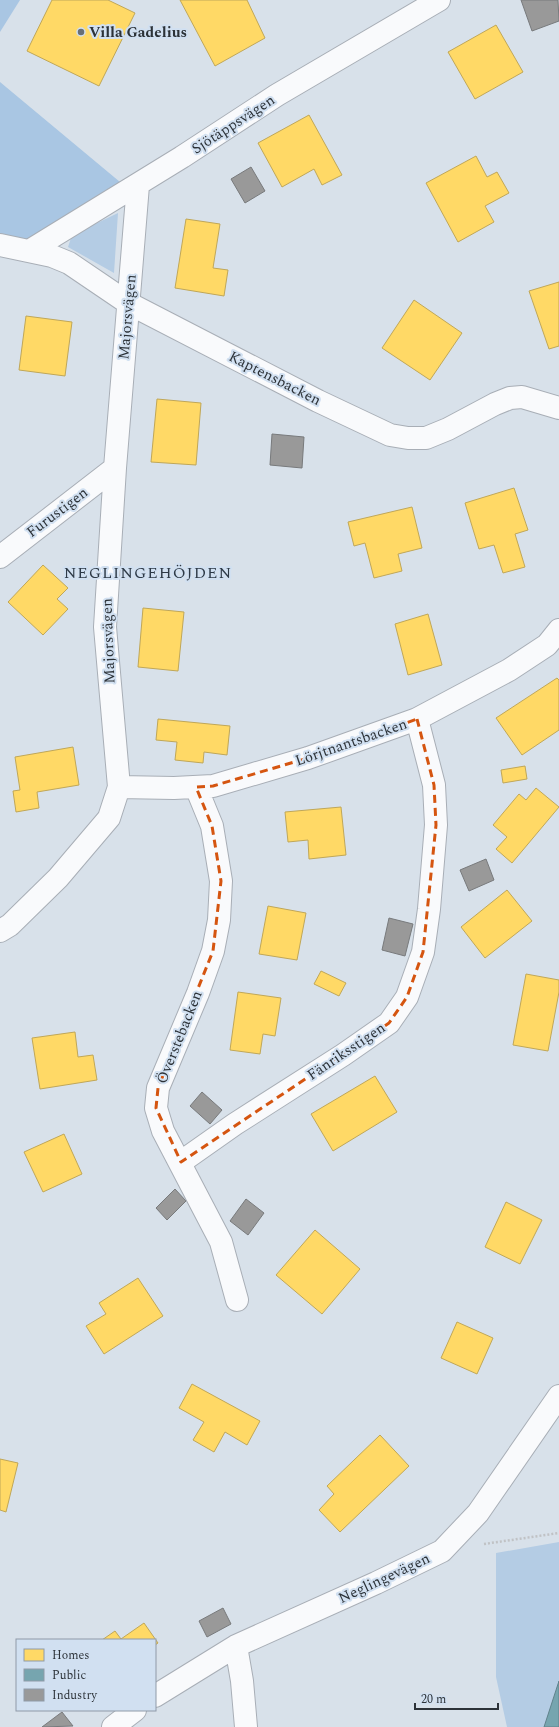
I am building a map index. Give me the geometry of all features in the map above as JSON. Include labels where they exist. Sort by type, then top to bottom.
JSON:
[{"type":"street","name":"Sjötäppsvägen","points":[[29,251],[235,124],[277,95],[439,0]]},
{"type":"street","name":"Majorsvägen","points":[[0,932],[10,925],[58,878],[104,824],[108,818],[119,787],[105,627],[115,468],[138,184]]},
{"type":"street","name":"Kaptensbacken","points":[[0,245],[52,256],[69,262],[128,303],[318,401],[390,435],[408,438],[426,438],[448,429],[495,404],[510,398],[522,397],[559,408]]},
{"type":"street","name":"Furustigen","points":[[0,557],[115,468]]},
{"type":"street","name":"Lörjtnantsbacken","points":[[119,787],[174,788],[213,786],[308,758],[417,719],[509,670],[547,646],[559,630]]},
{"type":"street","name":"Fänriksstigen","points":[[181,1162],[235,1124],[343,1055],[389,1023],[407,997],[423,952],[429,909],[436,825],[434,784],[417,719]]},
{"type":"street","name":"Överstebacken","points":[[196,787],[212,826],[221,881],[219,920],[213,951],[198,993],[158,1088],[156,1108],[163,1130],[181,1162],[221,1242],[237,1300]]},
{"type":"street","name":"Neglingevägen","points":[[156,1695],[236,1646],[376,1583],[442,1551],[478,1512],[559,1396]]},
{"type":"street","points":[[236,1646],[242,1681],[246,1727]]},
{"type":"street","points":[[113,1727],[134,1711]]},
{"type":"path","points":[[481,1545],[559,1533]]},
{"type":"highlighted area","points":[[417,719],[434,785],[436,825],[423,952],[407,997],[389,1023],[181,1162],[156,1108],[158,1088],[213,951],[221,881],[212,826],[196,787],[213,786],[308,758]]},
{"type":"shaded area","points":[[0,0],[20,0],[0,32]]},
{"type":"shaded area","points":[[0,82],[120,182],[32,240],[14,241],[0,236]]},
{"type":"shaded area","points":[[118,213],[114,273],[68,247],[72,235]]},
{"type":"shaded area","points":[[559,1542],[559,1727],[507,1727],[496,1677],[496,1553]]},
{"type":"building: Homes","name":"Villa Gadelius","points":[[52,0],[108,0],[135,13],[99,86],[27,51]]},
{"type":"building: Homes","points":[[180,0],[247,0],[265,38],[215,66]]},
{"type":"building: Homes","points":[[496,25],[523,72],[475,99],[448,52]]},
{"type":"building: Homes","points":[[309,115],[342,175],[322,185],[314,169],[282,187],[258,143]]},
{"type":"building: Homes","points":[[476,156],[487,177],[497,172],[509,193],[485,206],[494,222],[458,242],[426,183]]},
{"type":"building: Homes","points":[[186,219],[220,224],[213,268],[228,270],[224,296],[175,288]]},
{"type":"building: Homes","points":[[559,282],[559,346],[549,349],[529,291]]},
{"type":"building: Homes","points":[[414,300],[462,333],[430,380],[382,348]]},
{"type":"building: Homes","points":[[26,316],[72,322],[65,376],[19,370]]},
{"type":"building: Homes","points":[[157,399],[201,403],[196,465],[151,462]]},
{"type":"building: Homes","points":[[514,488],[528,530],[515,534],[525,567],[503,573],[494,545],[479,549],[465,503]]},
{"type":"building: Homes","points":[[412,507],[422,548],[398,554],[402,571],[374,578],[365,543],[354,546],[348,522]]},
{"type":"building: Homes","points":[[43,565],[68,588],[57,599],[68,609],[43,635],[8,602]]},
{"type":"building: Homes","points":[[143,608],[184,612],[178,671],[138,667]]},
{"type":"building: Homes","points":[[428,614],[442,665],[408,675],[395,624]]},
{"type":"building: Homes","points":[[557,678],[559,680],[559,730],[522,755],[496,718]]},
{"type":"building: Homes","points":[[158,719],[230,726],[227,755],[204,752],[203,763],[175,760],[177,742],[156,740]]},
{"type":"building: Homes","points":[[73,747],[79,785],[37,792],[39,808],[16,812],[13,791],[20,790],[15,757]]},
{"type":"building: Homes","points":[[525,766],[527,779],[503,783],[501,770]]},
{"type":"building: Homes","points":[[536,788],[559,807],[512,863],[496,849],[507,837],[493,825],[519,794],[526,800]]},
{"type":"building: Homes","points":[[341,807],[346,855],[309,859],[308,840],[288,842],[285,812]]},
{"type":"building: Homes","points":[[507,890],[532,921],[485,958],[461,927]]},
{"type":"building: Homes","points":[[268,906],[306,913],[297,960],[259,954]]},
{"type":"building: Homes","points":[[321,971],[346,983],[339,996],[314,984]]},
{"type":"building: Homes","points":[[526,974],[559,980],[559,992],[548,1051],[513,1045]]},
{"type":"building: Homes","points":[[238,992],[281,998],[275,1036],[263,1034],[260,1054],[230,1050]]},
{"type":"building: Homes","points":[[75,1032],[78,1057],[93,1055],[97,1080],[40,1089],[32,1038]]},
{"type":"building: Homes","points":[[375,1076],[397,1112],[333,1151],[311,1114]]},
{"type":"building: Homes","points":[[64,1134],[82,1174],[43,1192],[24,1152]]},
{"type":"building: Homes","points":[[506,1202],[542,1220],[520,1264],[485,1247]]},
{"type":"building: Homes","points":[[315,1230],[360,1269],[322,1314],[276,1275]]},
{"type":"building: Homes","points":[[138,1278],[163,1316],[104,1354],[86,1326],[106,1314],[99,1303]]},
{"type":"building: Homes","points":[[457,1322],[493,1338],[477,1374],[441,1358]]},
{"type":"building: Homes","points":[[192,1384],[260,1421],[247,1445],[225,1432],[214,1452],[193,1440],[204,1422],[179,1408]]},
{"type":"building: Homes","points":[[380,1435],[409,1466],[340,1532],[319,1510],[334,1494],[327,1486]]},
{"type":"building: Homes","points":[[0,1459],[18,1463],[6,1512],[0,1510]]},
{"type":"building: Homes","points":[[144,1623],[155,1639],[121,1639]]},
{"type":"building: Homes","points":[[115,1631],[121,1639],[103,1639]]},
{"type":"building: Public","points":[[559,1681],[559,1727],[544,1727]]},
{"type":"building: Industry","points":[[521,0],[558,0],[559,21],[532,31]]},
{"type":"building: Industry","points":[[251,167],[265,191],[245,203],[231,179]]},
{"type":"building: Industry","points":[[272,434],[304,437],[302,468],[270,465]]},
{"type":"building: Industry","points":[[486,859],[494,880],[469,891],[460,870]]},
{"type":"building: Industry","points":[[389,918],[413,924],[405,956],[382,950]]},
{"type":"building: Industry","points":[[202,1092],[222,1110],[210,1124],[190,1106]]},
{"type":"building: Industry","points":[[175,1189],[186,1201],[167,1220],[156,1208]]},
{"type":"building: Industry","points":[[246,1199],[264,1213],[248,1235],[230,1221]]},
{"type":"building: Industry","points":[[223,1608],[231,1624],[207,1637],[199,1621]]},
{"type":"building: Industry","points":[[62,1712],[73,1726],[42,1727]]},
{"type":"place","name":"Villa Gadelius","points":[[81,32]]},
{"type":"district","name":"NEGLINGEHÖJDEN","points":[[148,572]]}]
